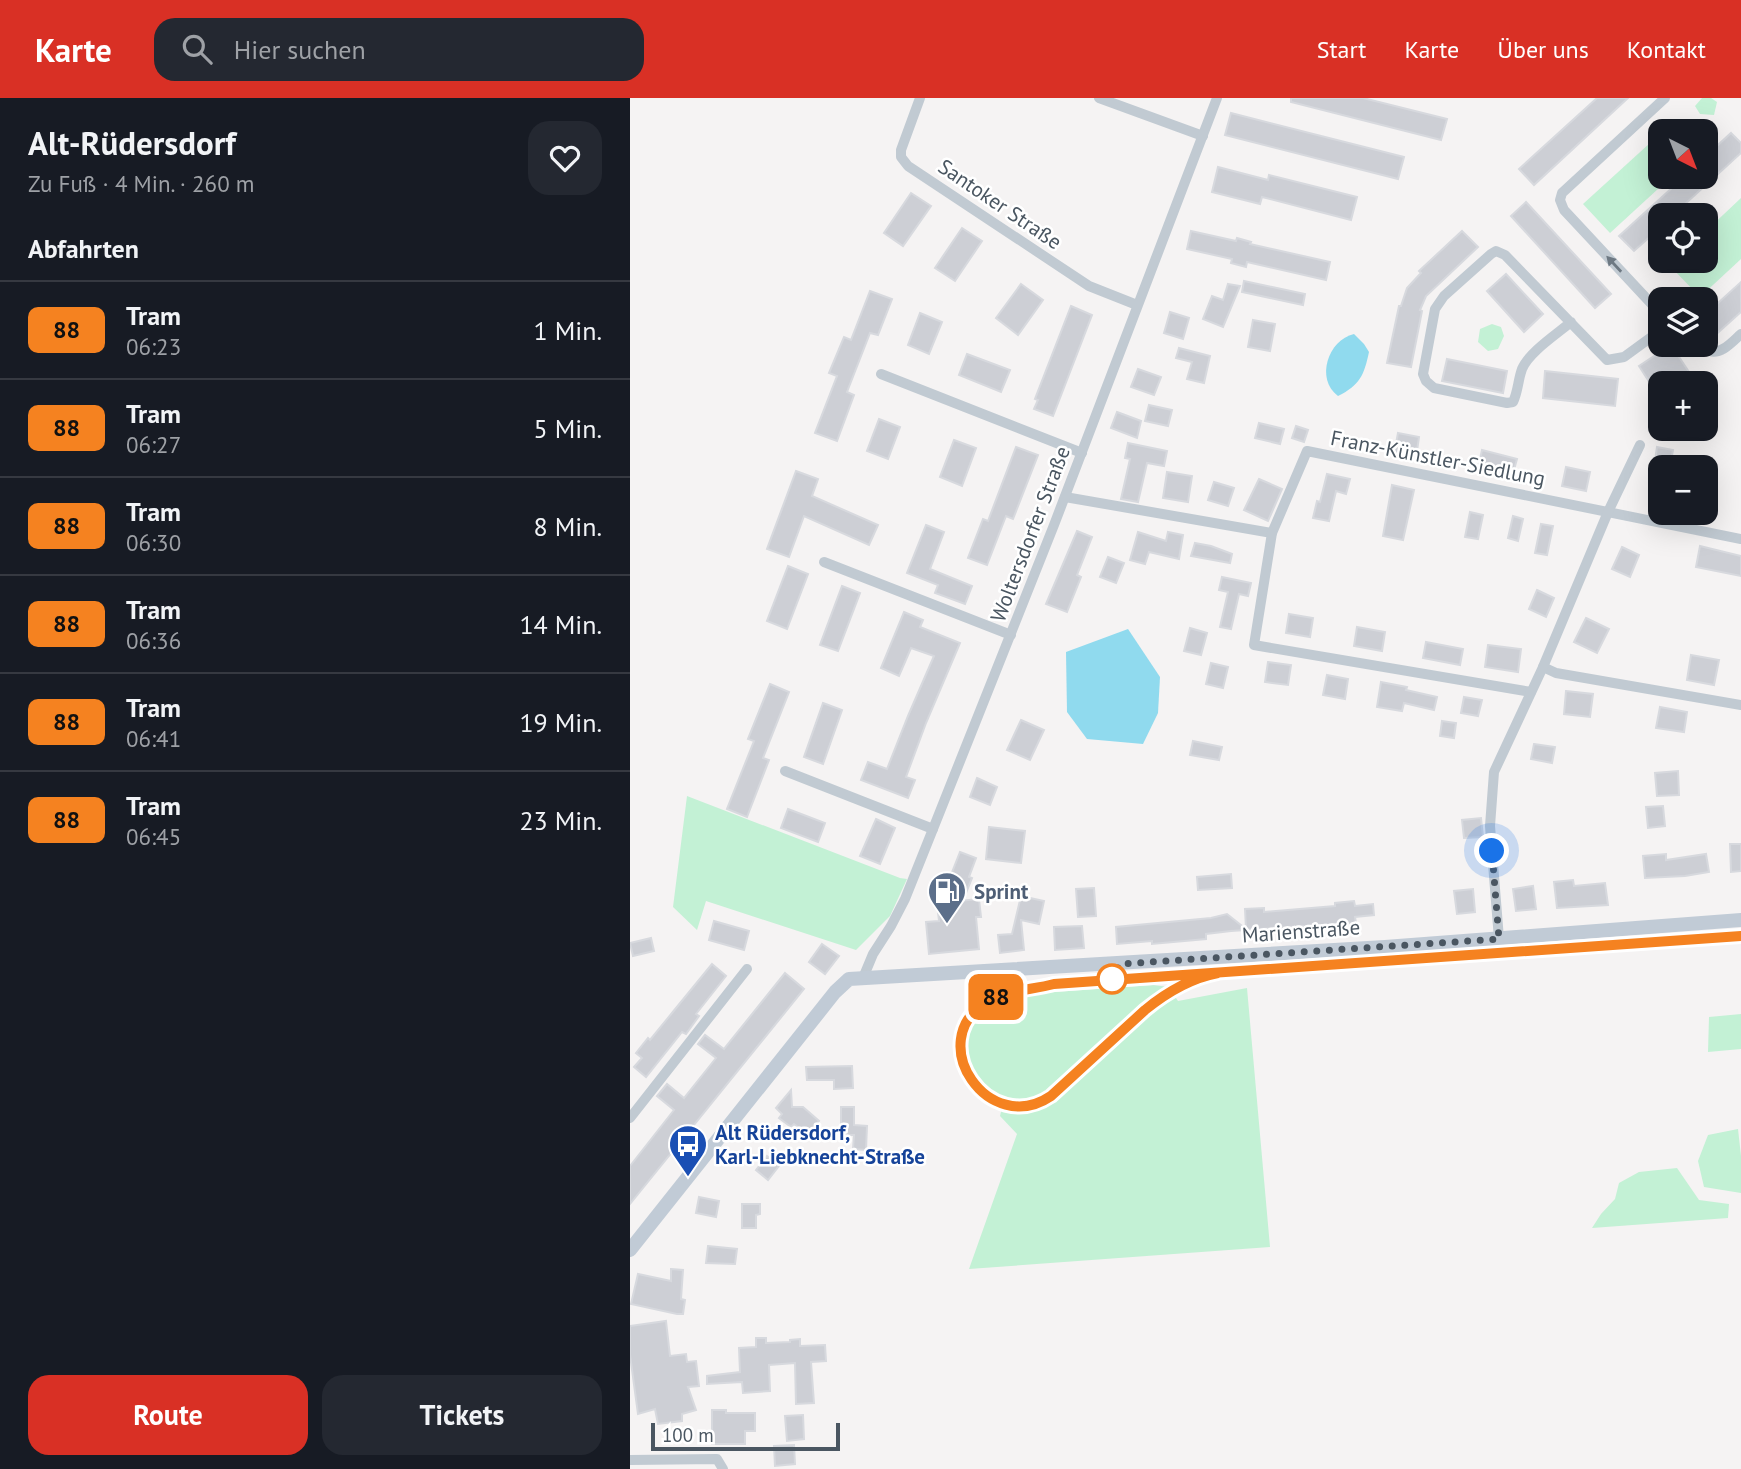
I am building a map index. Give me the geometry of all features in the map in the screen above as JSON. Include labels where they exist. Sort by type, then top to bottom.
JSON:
[{"type":"street","name":"Santoker Straße","points":[[920,98],[901,150],[901,157],[908,166],[1089,286],[1138,305]]},
{"type":"street","points":[[1099,98],[1203,136]]},
{"type":"street","name":"Woltersdorfer Straße","points":[[863,978],[873,954],[905,899],[1065,497],[1217,98]]},
{"type":"street","points":[[1648,300],[1564,210],[1560,200],[1562,193],[1665,98]]},
{"type":"street","points":[[1572,322],[1530,357],[1523,368],[1513,402],[1434,388],[1423,374],[1435,309],[1444,296],[1496,251],[1505,255],[1572,322],[1607,360],[1624,357],[1648,339]]},
{"type":"street","points":[[1718,350],[1741,334]]},
{"type":"street","points":[[881,374],[1082,453]]},
{"type":"street","points":[[1499,939],[1490,826],[1494,772],[1544,667],[1608,512],[1640,445]]},
{"type":"street","name":"Franz-Künstler-Siedlung","points":[[1531,692],[1254,645],[1272,533],[1307,451],[1741,539]]},
{"type":"street","points":[[1065,497],[1272,533]]},
{"type":"street","points":[[824,562],[1011,635]]},
{"type":"street","points":[[1544,667],[1556,673],[1741,705]]},
{"type":"street","points":[[785,771],[933,829]]},
{"type":"street","name":"Marienstraße","points":[[863,978],[1499,939],[1741,920]]},
{"type":"street","points":[[630,1118],[747,969]]},
{"type":"street","points":[[630,1251],[835,992],[849,979],[863,978]]},
{"type":"street","points":[[630,1460],[717,1459],[723,1469]]},
{"type":"green space","points":[[1702,98],[1711,98],[1717,102],[1714,115],[1700,114],[1695,106]]},
{"type":"green space","points":[[1648,145],[1648,189],[1658,189],[1610,233],[1583,204]]},
{"type":"green space","points":[[1741,198],[1741,259],[1711,287],[1690,287],[1677,273],[1718,273],[1718,220]]},
{"type":"green space","points":[[1492,324],[1501,327],[1504,336],[1498,349],[1488,351],[1478,342],[1480,329]]},
{"type":"green space","points":[[687,796],[907,879],[890,916],[856,950],[706,901],[697,930],[673,907]]},
{"type":"green space","points":[[1153,985],[1169,987],[1178,1001],[1247,988],[1270,1247],[969,1269],[1017,1134],[1000,1116],[1004,1099],[984,1089],[969,1071],[964,1049],[965,1038],[974,1017],[989,1003],[1011,995]]},
{"type":"green space","points":[[1741,1014],[1741,1049],[1708,1052],[1709,1017]]},
{"type":"green space","points":[[1738,1129],[1741,1193],[1704,1187],[1698,1161],[1708,1135]]},
{"type":"green space","points":[[1677,1168],[1699,1200],[1729,1204],[1728,1218],[1592,1228],[1615,1199],[1619,1183],[1639,1172]]},
{"type":"water","points":[[1354,334],[1369,352],[1367,360],[1356,383],[1338,396],[1327,380],[1328,361],[1337,344]]},
{"type":"water","points":[[1128,629],[1160,677],[1158,713],[1143,744],[1087,739],[1067,712],[1066,652]]},
{"type":"building","points":[[1291,98],[1363,98],[1447,119],[1441,140],[1291,102]]},
{"type":"building","points":[[1597,98],[1628,98],[1534,185],[1519,169]]},
{"type":"building","points":[[1231,113],[1404,157],[1398,179],[1225,135]]},
{"type":"building","points":[[1731,133],[1741,143],[1741,153],[1718,174],[1718,145]]},
{"type":"building","points":[[1218,167],[1268,180],[1269,175],[1357,197],[1351,220],[1262,197],[1260,204],[1212,192]]},
{"type":"building","points":[[1671,189],[1702,189],[1686,203],[1655,203]]},
{"type":"building","points":[[911,193],[931,206],[903,246],[884,233]]},
{"type":"building","points":[[1526,202],[1611,294],[1595,308],[1511,216]]},
{"type":"building","points":[[1648,210],[1648,239],[1634,251],[1619,236]]},
{"type":"building","points":[[962,228],[982,241],[955,281],[935,268]]},
{"type":"building","points":[[1191,231],[1236,241],[1237,238],[1251,242],[1250,244],[1330,262],[1326,280],[1247,262],[1246,267],[1231,263],[1232,259],[1187,249]]},
{"type":"building","points":[[1462,231],[1478,247],[1426,296],[1420,310],[1422,311],[1411,367],[1387,363],[1399,306],[1407,288],[1421,273],[1419,271]]},
{"type":"building","points":[[1506,274],[1543,314],[1524,332],[1487,291]]},
{"type":"building","points":[[1244,281],[1305,294],[1303,305],[1242,292]]},
{"type":"building","points":[[1741,282],[1741,312],[1718,333],[1718,303]]},
{"type":"building","points":[[1021,284],[1043,300],[1018,335],[996,318]]},
{"type":"building","points":[[1228,284],[1240,286],[1223,327],[1203,319],[1212,296],[1223,300]]},
{"type":"building","points":[[870,291],[892,299],[878,335],[870,333],[847,392],[854,395],[837,441],[815,433],[837,376],[829,373],[844,337],[851,340]]},
{"type":"building","points":[[1071,306],[1092,315],[1053,416],[1034,409],[1038,400],[1035,399]]},
{"type":"building","points":[[1170,312],[1189,318],[1183,339],[1164,333]]},
{"type":"building","points":[[920,313],[942,322],[929,354],[908,345]]},
{"type":"building","points":[[1253,320],[1275,324],[1270,351],[1248,347]]},
{"type":"building","points":[[1179,348],[1210,356],[1204,383],[1187,379],[1192,362],[1176,358]]},
{"type":"building","points":[[967,354],[1010,370],[1001,392],[959,375]]},
{"type":"building","points":[[1653,357],[1679,357],[1688,371],[1648,371],[1648,380],[1639,366]]},
{"type":"building","points":[[1447,359],[1507,371],[1503,393],[1442,381]]},
{"type":"building","points":[[1138,369],[1161,377],[1154,395],[1131,387]]},
{"type":"building","points":[[1545,371],[1618,379],[1615,406],[1543,398]]},
{"type":"building","points":[[1149,405],[1172,410],[1168,426],[1145,421]]},
{"type":"building","points":[[1117,412],[1141,421],[1137,438],[1111,428]]},
{"type":"building","points":[[879,419],[900,427],[888,459],[867,451]]},
{"type":"building","points":[[1259,423],[1284,429],[1280,444],[1255,438]]},
{"type":"building","points":[[1296,426],[1308,430],[1304,442],[1292,438]]},
{"type":"building","points":[[1398,433],[1419,437],[1416,458],[1394,454]]},
{"type":"building","points":[[954,440],[976,448],[962,486],[940,477]]},
{"type":"building","points":[[1128,443],[1167,451],[1164,466],[1147,463],[1138,502],[1121,499],[1130,459],[1125,458]]},
{"type":"building","points":[[1016,447],[1038,455],[1013,519],[1006,516],[987,565],[968,558],[983,519],[988,521]]},
{"type":"building","points":[[1657,447],[1673,450],[1672,455],[1656,455]]},
{"type":"building","points":[[1482,450],[1517,459],[1512,477],[1478,468]]},
{"type":"building","points":[[1566,467],[1590,472],[1586,491],[1562,486]]},
{"type":"building","points":[[796,471],[818,479],[812,496],[878,525],[869,545],[804,516],[789,557],[767,549]]},
{"type":"building","points":[[1167,472],[1192,476],[1188,502],[1163,498]]},
{"type":"building","points":[[1327,474],[1350,479],[1346,494],[1336,491],[1329,521],[1313,518]]},
{"type":"building","points":[[1259,479],[1282,489],[1268,521],[1244,510]]},
{"type":"building","points":[[1214,482],[1234,488],[1228,506],[1208,500]]},
{"type":"building","points":[[1392,485],[1414,490],[1403,540],[1383,536]]},
{"type":"building","points":[[1470,512],[1483,515],[1478,539],[1465,537]]},
{"type":"building","points":[[1513,516],[1523,519],[1518,541],[1508,538]]},
{"type":"building","points":[[1541,524],[1553,526],[1547,555],[1535,553]]},
{"type":"building","points":[[926,525],[944,532],[930,569],[972,586],[965,604],[935,593],[938,585],[907,573]]},
{"type":"building","points":[[1077,531],[1092,537],[1077,575],[1081,577],[1067,612],[1046,604]]},
{"type":"building","points":[[1138,532],[1166,541],[1168,532],[1183,535],[1179,559],[1149,552],[1145,564],[1130,560]]},
{"type":"building","points":[[1195,543],[1232,554],[1230,563],[1191,556]]},
{"type":"building","points":[[1700,546],[1741,556],[1741,576],[1696,567]]},
{"type":"building","points":[[1622,547],[1639,555],[1630,577],[1612,569]]},
{"type":"building","points":[[1108,557],[1124,563],[1116,583],[1100,577]]},
{"type":"building","points":[[788,566],[808,574],[787,629],[767,621]]},
{"type":"building","points":[[1222,577],[1251,583],[1248,596],[1239,594],[1231,629],[1220,627],[1228,592],[1219,590]]},
{"type":"building","points":[[842,586],[860,593],[838,651],[820,645]]},
{"type":"building","points":[[1537,590],[1554,598],[1546,617],[1529,609]]},
{"type":"building","points":[[904,612],[923,620],[920,627],[960,643],[906,777],[915,780],[908,798],[861,780],[868,762],[887,769],[934,656],[911,648],[899,676],[881,668]]},
{"type":"building","points":[[1289,614],[1313,618],[1310,637],[1286,633]]},
{"type":"building","points":[[1586,618],[1609,629],[1597,653],[1574,642]]},
{"type":"building","points":[[1357,627],[1385,632],[1382,651],[1354,646]]},
{"type":"building","points":[[1190,628],[1207,633],[1201,655],[1184,651]]},
{"type":"building","points":[[1426,642],[1463,649],[1460,665],[1423,658]]},
{"type":"building","points":[[1488,645],[1521,649],[1518,672],[1485,667]]},
{"type":"building","points":[[1691,655],[1719,660],[1714,685],[1687,680]]},
{"type":"building","points":[[1268,662],[1291,665],[1288,685],[1265,682]]},
{"type":"building","points":[[1211,663],[1228,667],[1223,688],[1206,684]]},
{"type":"building","points":[[1327,675],[1348,679],[1345,699],[1323,695]]},
{"type":"building","points":[[1381,682],[1437,697],[1434,710],[1404,703],[1402,711],[1377,707]]},
{"type":"building","points":[[770,684],[789,692],[763,758],[769,760],[747,817],[727,809],[754,741],[748,739]]},
{"type":"building","points":[[1566,691],[1593,694],[1590,717],[1564,714]]},
{"type":"building","points":[[1464,697],[1482,700],[1478,716],[1461,713]]},
{"type":"building","points":[[823,703],[842,710],[823,764],[804,757]]},
{"type":"building","points":[[1660,707],[1687,712],[1684,732],[1656,728]]},
{"type":"building","points":[[1021,720],[1044,730],[1030,760],[1007,750]]},
{"type":"building","points":[[1442,721],[1456,723],[1454,738],[1440,736]]},
{"type":"building","points":[[1193,741],[1222,747],[1219,760],[1190,755]]},
{"type":"building","points":[[1534,744],[1555,747],[1552,763],[1531,759]]},
{"type":"building","points":[[1678,771],[1679,795],[1657,796],[1655,773]]},
{"type":"building","points":[[977,778],[997,787],[990,805],[970,797]]},
{"type":"building","points":[[1663,806],[1665,826],[1648,828],[1646,807]]},
{"type":"building","points":[[788,809],[825,823],[818,842],[781,828]]},
{"type":"building","points":[[1481,818],[1483,837],[1464,838],[1462,820]]},
{"type":"building","points":[[876,819],[895,828],[880,864],[860,856]]},
{"type":"building","points":[[989,827],[1025,831],[1021,863],[986,859]]},
{"type":"building","points":[[1730,844],[1741,844],[1741,871],[1731,872]]},
{"type":"building","points":[[960,852],[976,858],[966,893],[947,885]]},
{"type":"building","points":[[1666,854],[1666,860],[1706,854],[1709,872],[1645,878],[1643,856]]},
{"type":"building","points":[[1231,874],[1232,888],[1198,890],[1197,877]]},
{"type":"building","points":[[1573,880],[1574,886],[1605,883],[1608,905],[1557,908],[1554,882]]},
{"type":"building","points":[[1533,886],[1536,909],[1516,911],[1513,889]]},
{"type":"building","points":[[1094,888],[1096,916],[1078,917],[1076,889]]},
{"type":"building","points":[[1473,889],[1475,912],[1457,914],[1454,891]]},
{"type":"building","points":[[1021,896],[1044,901],[1039,924],[1021,920],[1024,950],[1000,953],[998,935],[1012,934]]},
{"type":"building","points":[[979,899],[981,917],[976,917],[979,949],[929,954],[926,922],[939,921],[937,903]]},
{"type":"building","points":[[1354,901],[1355,906],[1373,904],[1374,915],[1355,917],[1356,923],[1303,930],[1303,926],[1231,931],[1206,934],[1206,939],[1117,944],[1116,927],[1211,918],[1227,914],[1246,929],[1245,909],[1264,908],[1264,912],[1335,906],[1335,903]]},
{"type":"building","points":[[714,921],[749,931],[744,950],[709,940]]},
{"type":"building","points":[[1082,926],[1084,948],[1055,950],[1054,927]]},
{"type":"building","points":[[651,938],[654,951],[633,956],[630,943]]},
{"type":"building","points":[[822,944],[839,956],[825,974],[809,962]]},
{"type":"building","points":[[712,964],[726,976],[696,1014],[699,1016],[686,1034],[682,1032],[646,1077],[634,1067],[642,1058],[636,1053],[648,1038],[650,1040]]},
{"type":"building","points":[[785,973],[804,989],[630,1204],[630,1166],[674,1110],[657,1096],[667,1084],[684,1098],[716,1058],[698,1044],[705,1035],[724,1049]]},
{"type":"building","points":[[852,1066],[853,1088],[834,1089],[834,1080],[807,1080],[806,1067]]},
{"type":"building","points":[[791,1090],[792,1107],[803,1107],[819,1121],[808,1135],[794,1124],[791,1127],[779,1118],[782,1114],[776,1108]]},
{"type":"building","points":[[841,1107],[854,1107],[854,1125],[867,1126],[866,1150],[853,1149],[854,1135],[841,1135]]},
{"type":"building","points":[[767,1156],[779,1166],[768,1180],[756,1170]]},
{"type":"building","points":[[699,1197],[719,1201],[716,1217],[696,1213]]},
{"type":"building","points":[[742,1204],[760,1204],[760,1214],[756,1215],[756,1228],[742,1228]]},
{"type":"building","points":[[708,1246],[737,1249],[735,1264],[706,1263]]},
{"type":"building","points":[[671,1269],[683,1270],[683,1314],[631,1304],[638,1274],[671,1281]]},
{"type":"building","points":[[666,1321],[670,1356],[686,1354],[687,1362],[696,1361],[699,1386],[688,1387],[696,1410],[682,1414],[682,1421],[658,1424],[655,1409],[638,1414],[630,1355],[630,1326]]},
{"type":"building","points":[[756,1338],[766,1338],[766,1343],[800,1339],[800,1346],[825,1345],[826,1361],[811,1362],[814,1403],[796,1404],[795,1363],[769,1365],[770,1391],[743,1393],[742,1382],[707,1384],[707,1376],[740,1372],[739,1348],[756,1347]]},
{"type":"building","points":[[712,1410],[755,1413],[755,1431],[745,1431],[745,1444],[712,1444]]},
{"type":"building","points":[[803,1415],[804,1439],[787,1441],[785,1416]]},
{"type":"building","points":[[794,1445],[795,1464],[775,1466],[774,1446]]},
{"type":"tram line","points":[[1226,972],[1193,980],[1166,995],[1055,1093],[1032,1105],[1009,1106],[989,1097],[973,1081],[963,1061],[961,1040],[968,1019],[995,998],[1045,987],[1112,979],[1741,936]]},
{"type":"tram line","name":"88","points":[[1218,973],[1190,981],[1160,998],[1051,1096],[1033,1105],[1010,1107],[993,1101],[977,1087],[962,1060],[962,1032],[978,1008],[996,997],[1054,984],[1741,936]]},
{"type":"place","name":"Sprint","points":[[947,925]]},
{"type":"place","name":"Alt Rüdersdorf, Karl-Liebknecht-Straße","points":[[688,1178]]},
{"type":"route","points":[[1112,979],[1120,964],[1499,939],[1492,851]]}]
